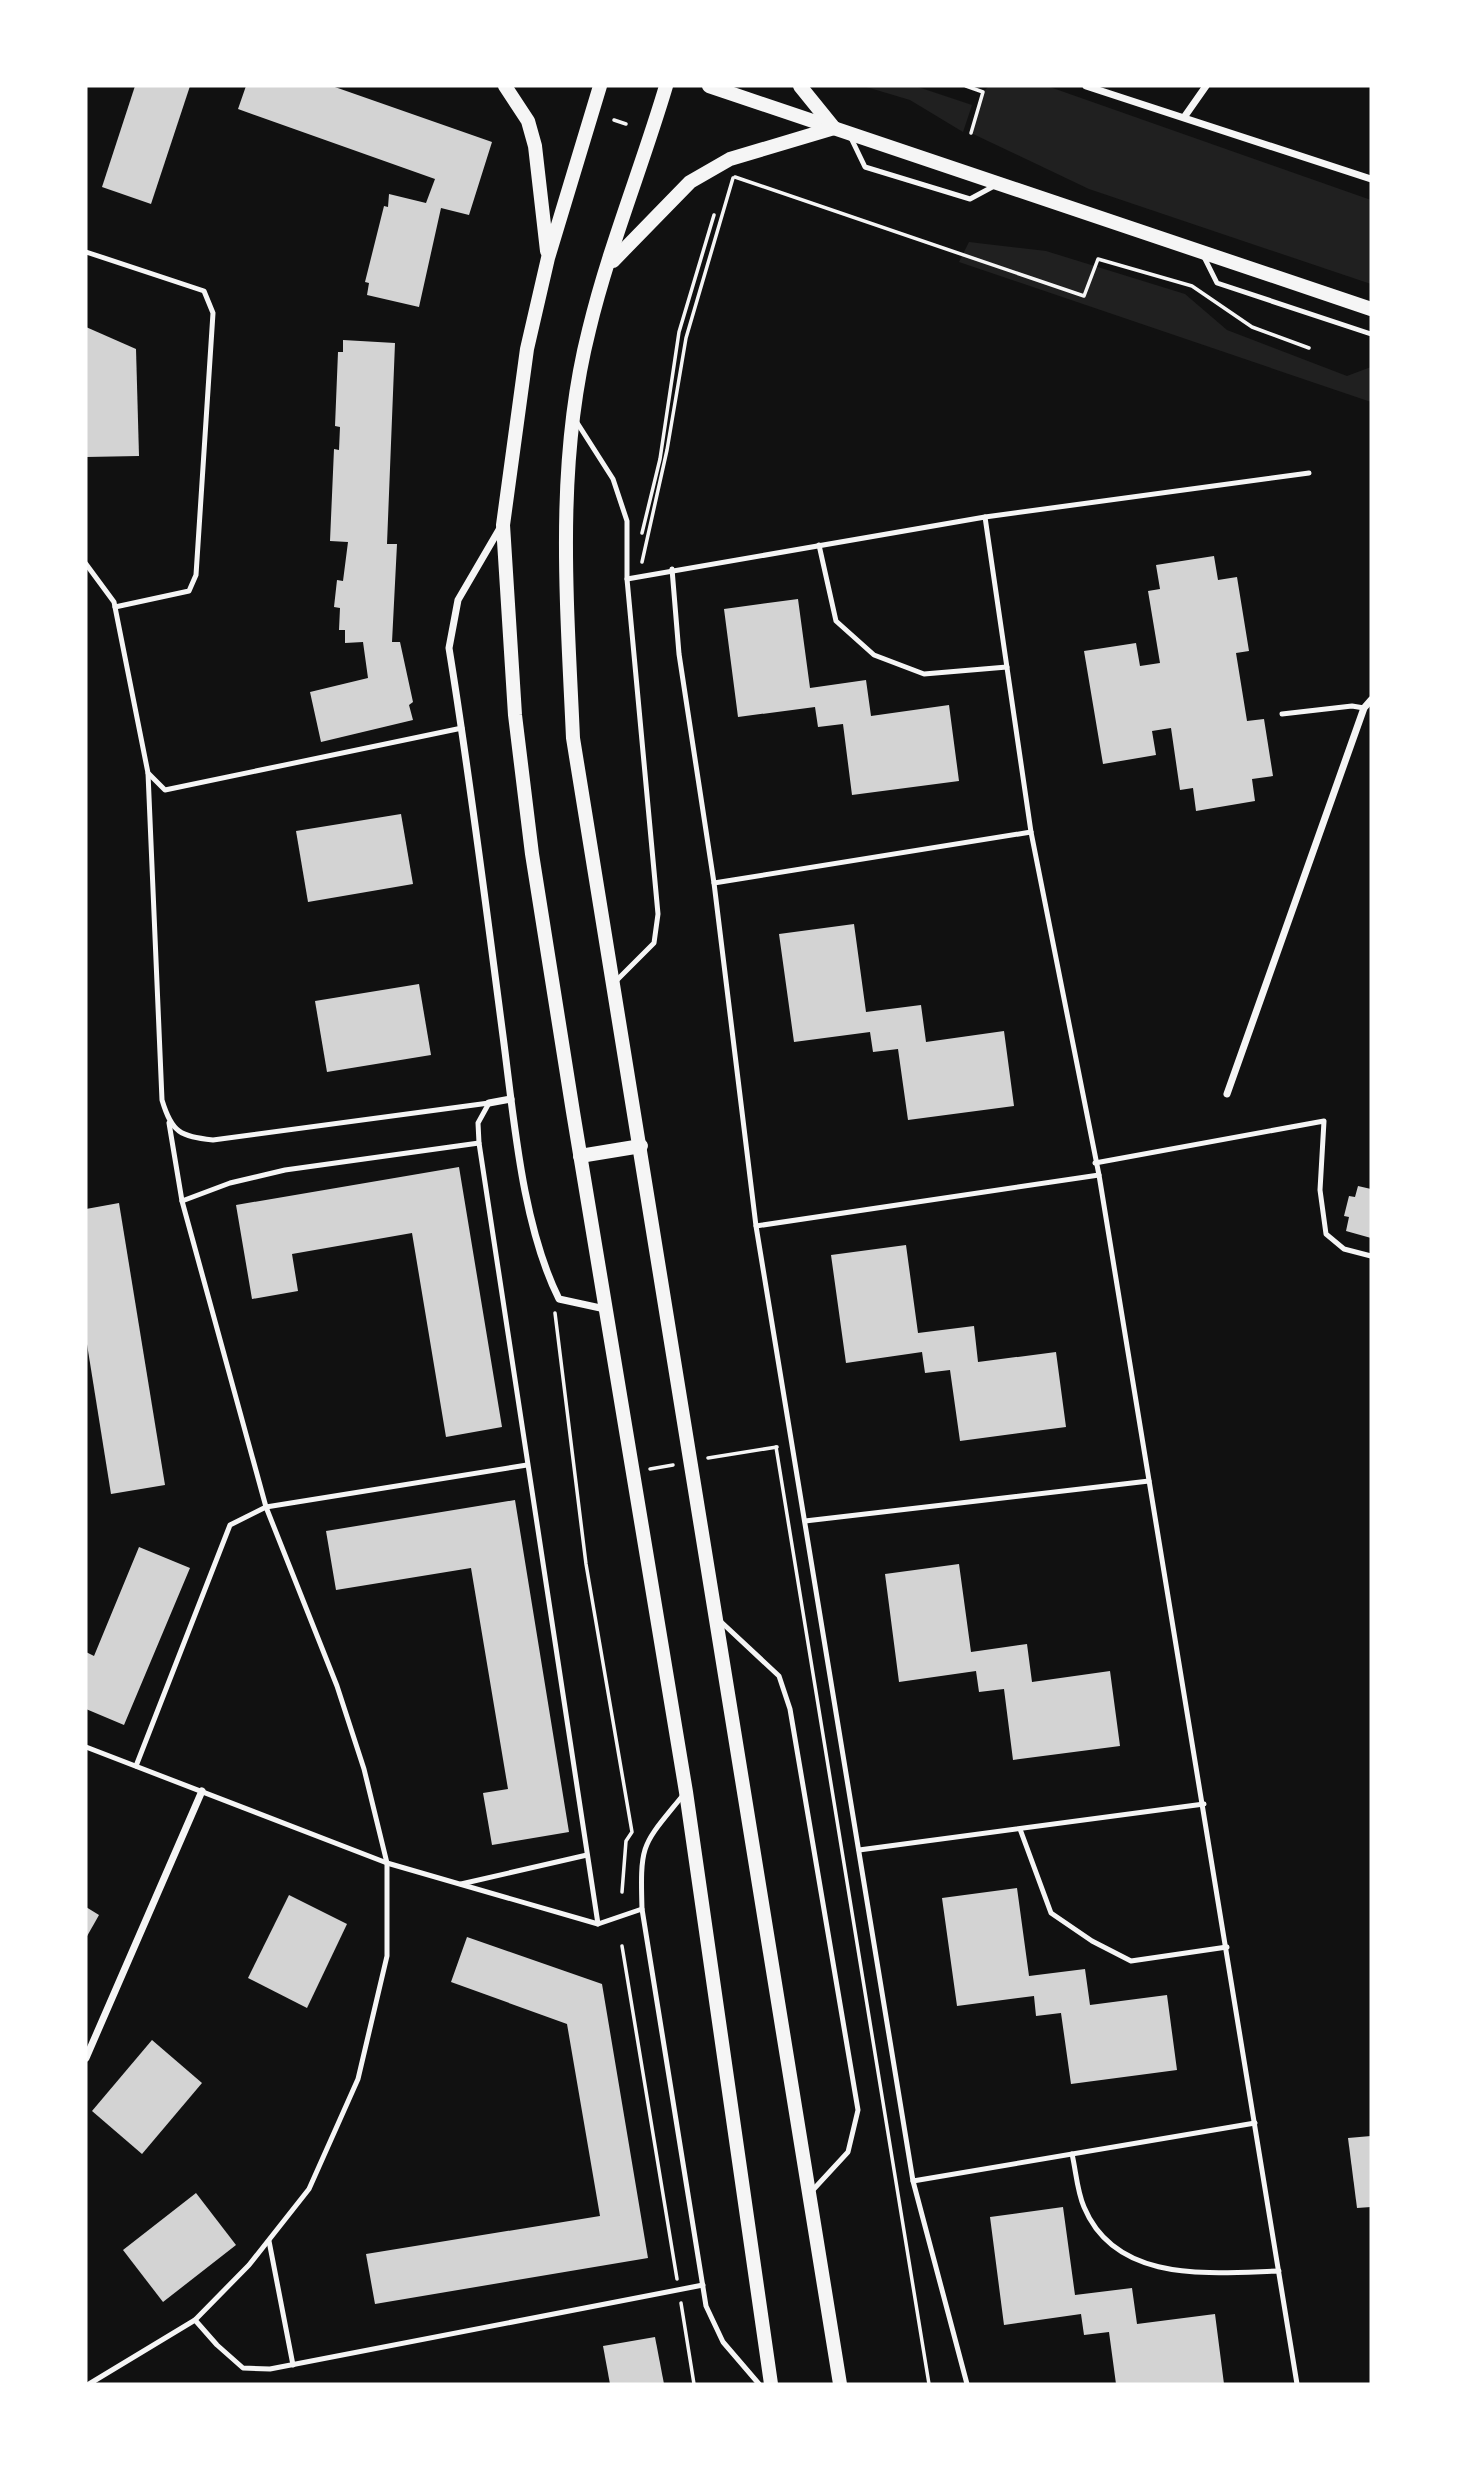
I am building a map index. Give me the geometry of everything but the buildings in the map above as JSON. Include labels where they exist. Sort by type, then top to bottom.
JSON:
[{"type":"main road","points":[[505,86],[528,121],[535,146],[548,258]]},
{"type":"main road","points":[[600,86],[548,258],[527,349],[503,525],[518,743],[532,854],[580,1156],[686,1792],[771,2384]]},
{"type":"main road","points":[[666,86],[589,330],[573,416],[564,542],[573,738],[615,982],[840,2384]]},
{"type":"main road","points":[[709,86],[1371,309]]},
{"type":"main road","points":[[800,86],[834,128]]},
{"type":"main road","points":[[609,265],[690,182],[730,159],[834,128]]},
{"type":"main road","points":[[580,1156],[641,1146]]},
{"type":"street","points":[[1086,86],[1185,116],[1371,179]]},
{"type":"street","points":[[1185,116],[1206,86]]},
{"type":"street","points":[[503,525],[457,600],[449,648],[511,1099],[534,1233],[559,1299],[605,1309]]},
{"type":"street","points":[[1227,1094],[1371,700]]},
{"type":"street","points":[[489,1103],[511,1099]]},
{"type":"street","points":[[86,2058],[202,1791]]},
{"type":"lane","points":[[850,135],[864,167],[970,199],[998,184]]},
{"type":"lane","points":[[86,252],[204,291],[213,313],[196,575],[189,591],[115,607]]},
{"type":"lane","points":[[1201,253],[1217,283],[1371,334]]},
{"type":"lane","points":[[573,416],[613,479],[627,522],[627,579],[658,914],[653,943],[615,982]]},
{"type":"lane","points":[[627,579],[672,569],[985,517],[1309,473]]},
{"type":"lane","points":[[985,517],[1031,832],[1099,1175],[1297,2384]]},
{"type":"lane","points":[[818,545],[836,621],[874,656],[924,674],[1007,667]]},
{"type":"lane","points":[[86,564],[115,607],[148,773],[162,1100],[169,1123],[182,1201],[266,1507],[337,1686],[364,1769],[387,1863],[387,1956],[358,2079],[309,2189],[269,2240],[195,2320],[89,2384]]},
{"type":"lane","points":[[672,569],[679,654],[714,883],[756,1226],[914,2181],[967,2384]]},
{"type":"lane","points":[[1282,714],[1352,706],[1368,709]]},
{"type":"lane","points":[[148,773],[165,790],[190,787],[315,757],[462,728]]},
{"type":"lane","points":[[714,883],[1031,832]]},
{"type":"lane","points":[[169,1123],[187,1137],[213,1140],[489,1103]]},
{"type":"lane","points":[[489,1103],[478,1123],[479,1143],[598,1924]]},
{"type":"lane","points":[[1096,1163],[1324,1121],[1320,1189],[1326,1234],[1344,1249],[1371,1256]]},
{"type":"lane","points":[[182,1201],[230,1183],[285,1170],[479,1143]]},
{"type":"lane","points":[[756,1226],[1099,1175]]},
{"type":"lane","points":[[136,1766],[230,1525],[266,1507],[527,1465]]},
{"type":"lane","points":[[805,1521],[1149,1481]]},
{"type":"lane","points":[[717,1618],[779,1676],[790,1709],[858,2110],[848,2152],[810,2194]]},
{"type":"lane","points":[[86,1747],[387,1863],[598,1924],[642,1909]]},
{"type":"lane","points":[[686,1792],[646,1841],[641,1855],[642,1909],[706,2305],[723,2342],[759,2384]]},
{"type":"lane","points":[[859,1850],[1204,1804]]},
{"type":"lane","points":[[1020,1829],[1051,1913],[1092,1941],[1131,1961],[1227,1947]]},
{"type":"lane","points":[[460,1884],[587,1855]]},
{"type":"lane","points":[[914,2181],[1255,2123]]},
{"type":"lane","points":[[1072,2154],[1084,2206],[1106,2243],[1156,2269],[1214,2273],[1279,2271]]},
{"type":"lane","points":[[269,2240],[293,2365]]},
{"type":"lane","points":[[195,2320],[217,2345],[243,2368],[270,2369],[703,2285]]},
{"type":"path","points":[[966,86],[983,92],[971,133]]},
{"type":"path","points":[[614,120],[626,124]]},
{"type":"path","points":[[637,577],[652,530],[687,338],[734,176]]},
{"type":"path","points":[[723,178],[734,176],[1084,296],[1098,259],[1192,286],[1252,327],[1308,348]]},
{"type":"path","points":[[640,542],[660,459],[679,332],[714,215]]},
{"type":"path","points":[[551,1282],[586,1564],[632,1832],[626,1841],[622,1892]]},
{"type":"path","points":[[632,1472],[792,1445]]},
{"type":"path","points":[[776,1447],[929,2384]]},
{"type":"path","points":[[622,1946],[694,2384]]},
{"type":"shaded area","points":[[863,86],[915,86],[972,105],[963,132],[910,100]]},
{"type":"shaded area","points":[[989,86],[1047,86],[1371,200],[1371,284],[1089,189],[971,133],[983,92]]},
{"type":"shaded area","points":[[969,242],[1046,251],[1185,294],[1227,330],[1347,376],[1371,367],[1371,402],[959,262]]}]
